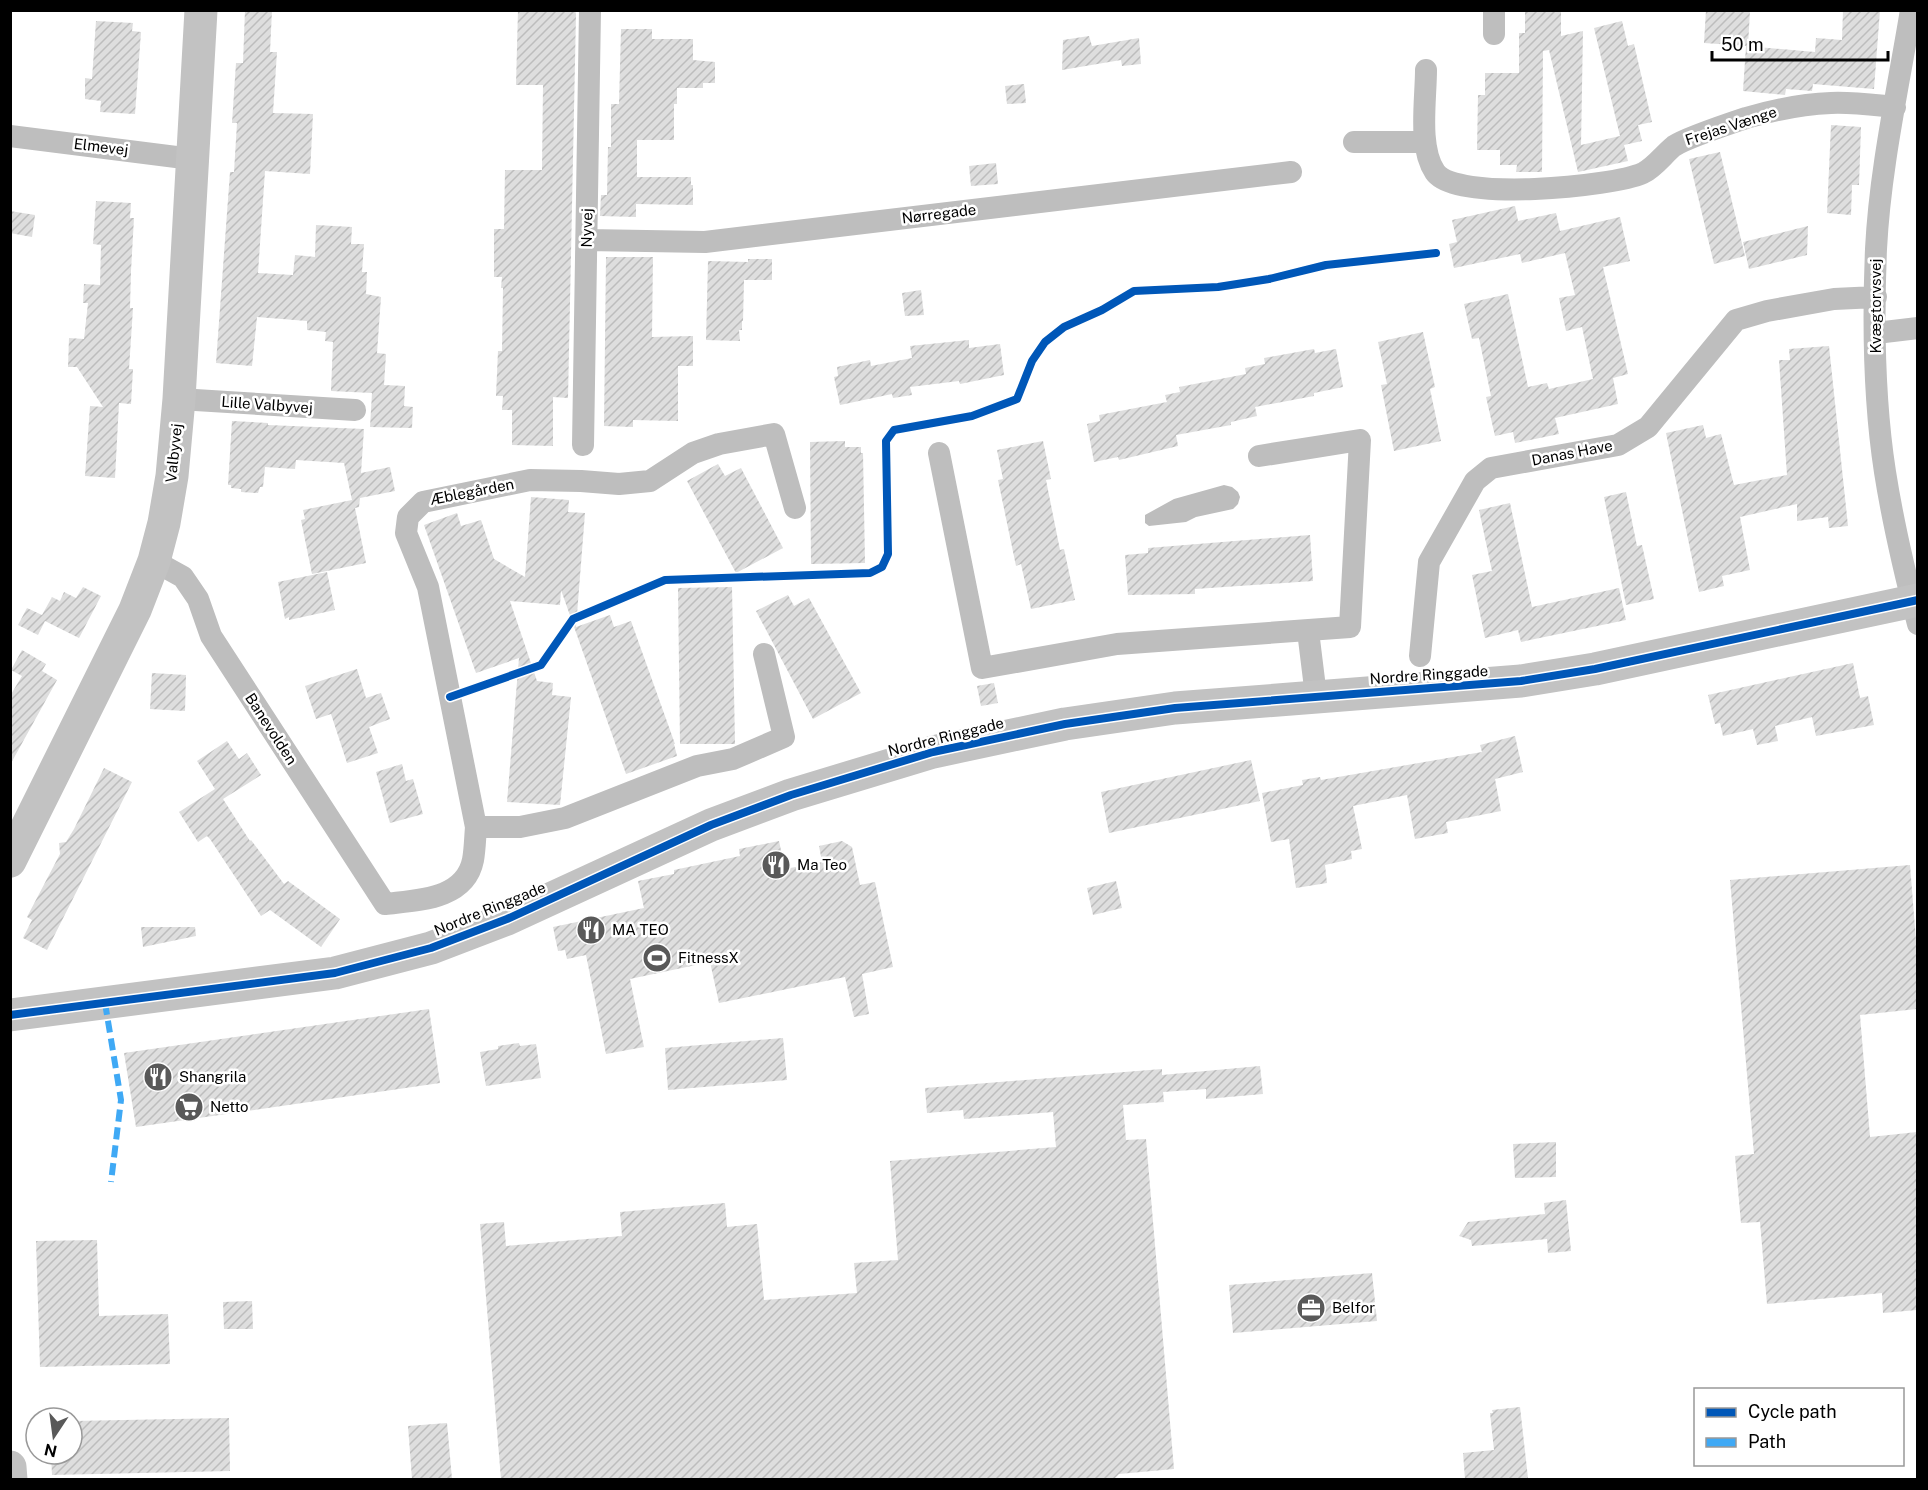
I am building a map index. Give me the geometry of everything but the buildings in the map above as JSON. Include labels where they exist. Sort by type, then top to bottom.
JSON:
[{"type":"street","name":"Valbyvej","points":[[10,861],[135,610],[154,561],[164,523],[172,476],[179,399],[201,10]]},
{"type":"street","name":"Nyvej","points":[[583,445],[590,10]]},
{"type":"street","points":[[1494,10],[1494,34]]},
{"type":"street","name":"Kvægtorvsvej","points":[[1911,10],[1882,188],[1876,249],[1876,333],[1877,388],[1885,471],[1916,608]]},
{"type":"street","name":"Frejas Vænge","points":[[1426,70],[1426,156],[1436,175],[1457,184],[1505,190],[1598,185],[1644,172],[1676,145],[1745,118],[1788,108],[1833,102],[1895,107]]},
{"type":"street","name":"Elmevej","points":[[10,136],[192,159]]},
{"type":"street","points":[[1354,142],[1425,142]]},
{"type":"street","name":"Nørregade","points":[[586,240],[705,242],[1291,172]]},
{"type":"street","name":"Danas Have","points":[[1420,656],[1429,562],[1475,481],[1491,468],[1618,445],[1648,427],[1736,320],[1767,311],[1834,299],[1876,297]]},
{"type":"street","points":[[1876,333],[1917,328]]},
{"type":"street","name":"Lille Valbyvej","points":[[179,399],[355,410]]},
{"type":"street","name":"Æblegården","points":[[385,904],[442,895],[454,890],[469,872],[476,828],[428,586],[406,533],[408,517],[423,502],[530,480],[619,484],[650,481],[693,453],[719,444],[774,434],[795,508]]},
{"type":"street","points":[[939,453],[982,668],[1117,644],[1350,627],[1360,440],[1259,456]]},
{"type":"street","name":"Banevolden","points":[[154,561],[183,577],[198,599],[211,636],[385,904]]},
{"type":"street","name":"Nordre Ringgade","points":[[10,1015],[335,973],[431,948],[507,919],[711,825],[791,795],[933,752],[1076,722],[1175,708],[1509,682],[1574,673],[1916,608]]},
{"type":"street","points":[[1308,630],[1316,696]]},
{"type":"street","points":[[476,828],[520,827],[565,818],[697,766],[734,759],[783,737],[764,654]]},
{"type":"street","points":[[10,1467],[11,1479]]},
{"type":"shaded area","points":[[1224,485],[1232,487],[1240,497],[1233,509],[1196,517],[1186,522],[1149,526],[1145,523],[1145,515],[1174,499]]},
{"type":"marked path","points":[[105,1003],[121,1100],[111,1182]]},
{"type":"cycle path","points":[[450,697],[541,665],[573,619],[665,580],[870,573],[882,567],[888,554],[886,441],[894,430],[972,416],[1017,399],[1032,361],[1045,342],[1064,327],[1102,310],[1134,291],[1218,287],[1269,279],[1326,265],[1436,253]]},
{"type":"cycle path","points":[[10,1015],[335,973],[431,948],[507,919],[711,825],[791,795],[933,752],[1065,724],[1175,708],[1521,681],[1595,669],[1918,600]]},
{"type":"place","name":"Ma Teo","points":[[776,865]]},
{"type":"place","name":"MA TEO","points":[[591,930]]},
{"type":"place","name":"FitnessX","points":[[657,958]]},
{"type":"place","name":"Shangrila","points":[[158,1077]]},
{"type":"place","name":"Netto","points":[[189,1107]]},
{"type":"place","name":"Belfor","points":[[1311,1308]]}]
